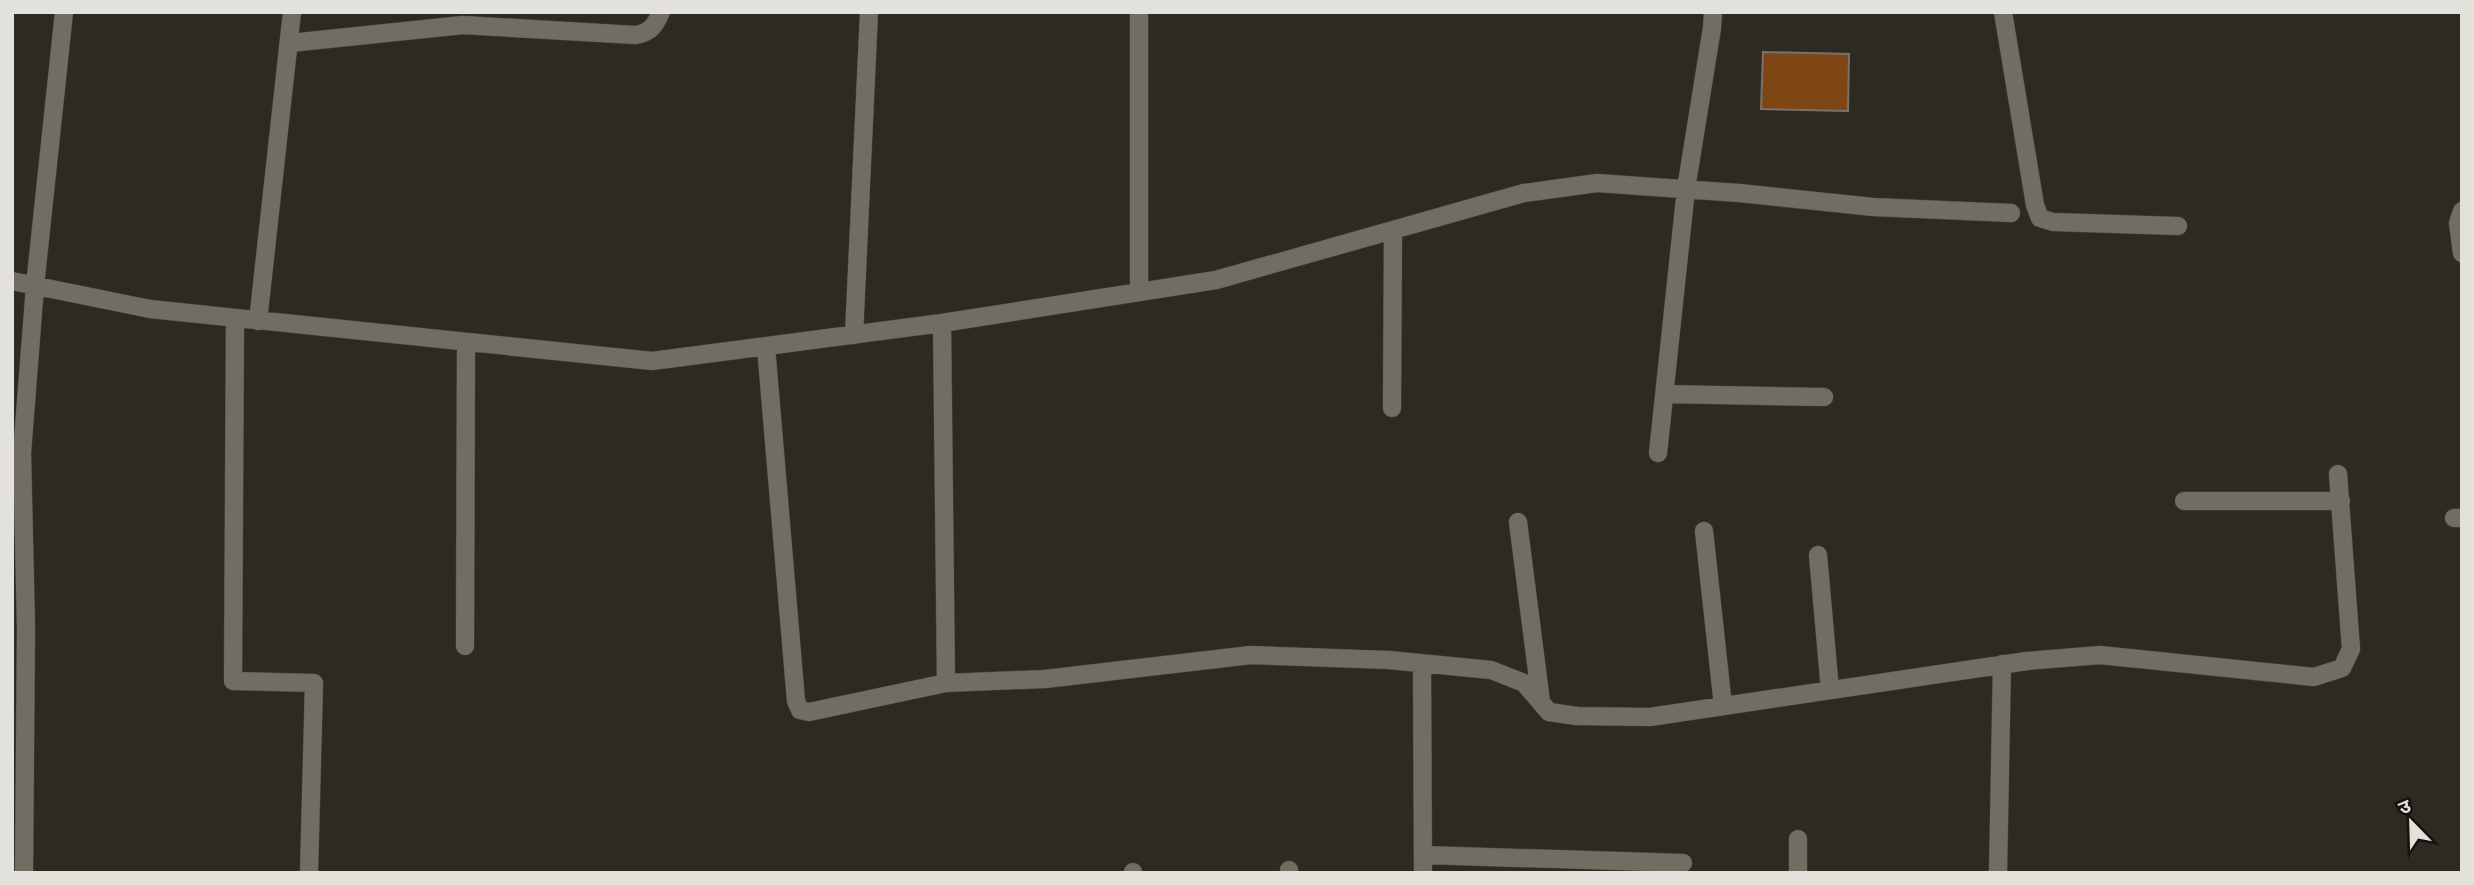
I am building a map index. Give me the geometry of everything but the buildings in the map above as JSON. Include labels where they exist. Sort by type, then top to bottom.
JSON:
[{"type":"street","points":[[24,873],[19,627],[22,453],[35,286],[64,12]]},
{"type":"street","points":[[258,321],[292,12]]},
{"type":"street","points":[[290,43],[464,18],[635,35],[653,28],[661,12]]},
{"type":"street","points":[[854,335],[869,12]]},
{"type":"street","points":[[1139,12],[1139,292]]},
{"type":"street","points":[[1658,453],[1686,189],[1713,12]]},
{"type":"street","points":[[2003,12],[2035,205],[2040,218],[2053,222],[2178,226]]},
{"type":"street","points":[[12,281],[150,309],[652,362],[943,323],[1216,280],[1524,193],[1597,183],[1873,207],[2011,213]]},
{"type":"street","points":[[2462,211],[2458,223],[2462,253]]},
{"type":"street","points":[[1392,408],[1393,230]]},
{"type":"street","points":[[234,319],[233,681],[314,683],[309,873]]},
{"type":"street","points":[[943,323],[946,683]]},
{"type":"street","points":[[465,646],[466,343]]},
{"type":"street","points":[[766,347],[796,701],[800,710],[809,712],[946,683],[1045,679],[1251,655],[1422,663],[1491,670],[1524,683],[1549,712],[1577,716],[1638,717],[2002,664],[2100,655],[2314,677],[2342,668],[2351,649],[2338,474]]},
{"type":"street","points":[[1665,394],[1824,397]]},
{"type":"street","points":[[2183,501],[2341,501]]},
{"type":"street","points":[[1518,522],[1541,703]]},
{"type":"street","points":[[1704,531],[1723,706]]},
{"type":"street","points":[[1818,555],[1830,690]]},
{"type":"street","points":[[1422,663],[1424,864],[1682,863]]},
{"type":"street","points":[[1998,873],[2002,664]]},
{"type":"street","points":[[1798,839],[1798,873]]}]
